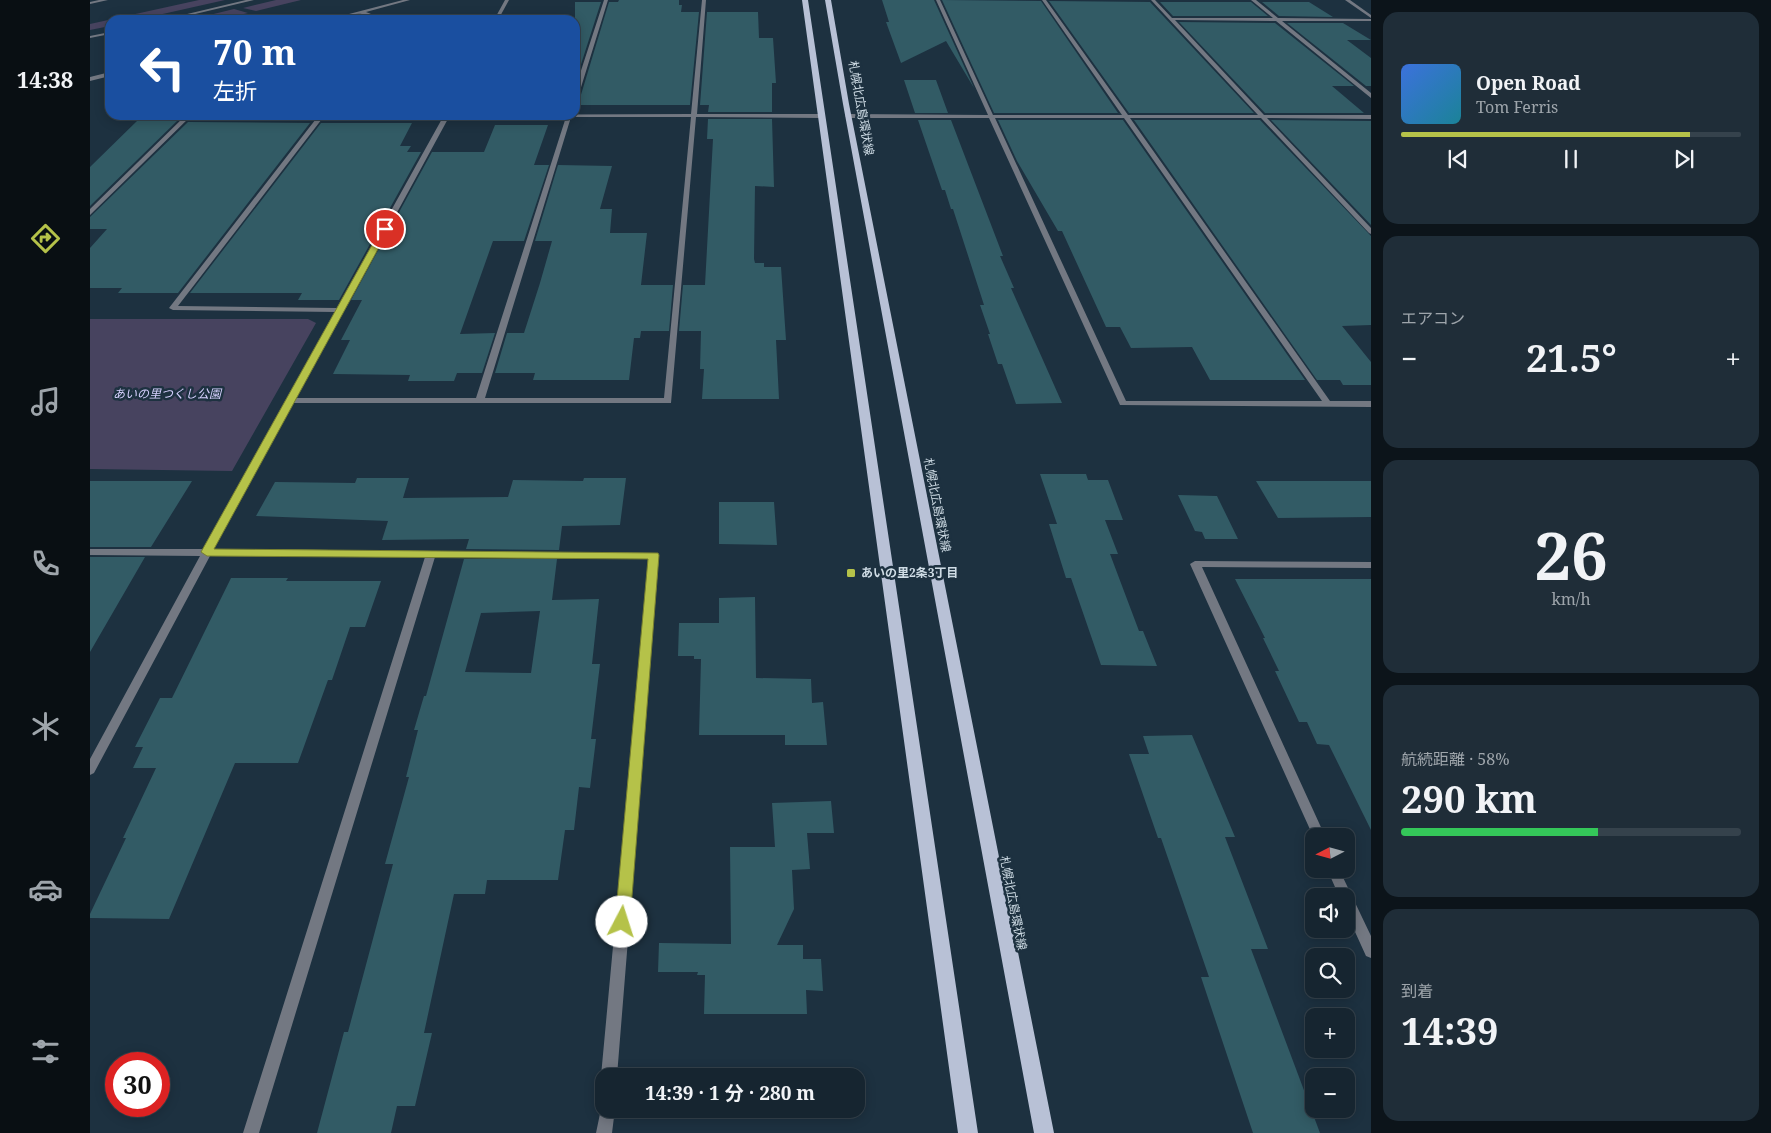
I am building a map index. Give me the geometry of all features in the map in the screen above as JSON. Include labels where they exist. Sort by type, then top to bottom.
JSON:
[{"type":"main road","points":[[805,0],[968,1133]]},
{"type":"main road","name":"札幌北広島環状線","points":[[828,0],[848,116],[1044,1133]]},
{"type":"street","points":[[90,3],[106,0]]},
{"type":"street","points":[[186,15],[252,0]]},
{"type":"street","points":[[349,15],[408,0]]},
{"type":"street","points":[[499,15],[507,0]]},
{"type":"street","points":[[580,81],[606,0]]},
{"type":"street","points":[[292,400],[668,401],[704,0]]},
{"type":"street","points":[[938,0],[989,116],[1123,403],[1371,404]]},
{"type":"street","points":[[1044,0],[1328,404]]},
{"type":"street","points":[[1153,0],[1371,232]]},
{"type":"street","points":[[1253,0],[1371,96]]},
{"type":"street","points":[[1347,0],[1371,18]]},
{"type":"street","points":[[362,12],[370,15]]},
{"type":"street","points":[[1171,19],[1371,18]]},
{"type":"street","points":[[90,38],[105,34]]},
{"type":"street","points":[[90,80],[105,76]]},
{"type":"street","points":[[580,115],[822,116]]},
{"type":"street","points":[[848,116],[1371,117]]},
{"type":"street","points":[[90,213],[184,120]]},
{"type":"street","points":[[318,120],[173,308],[340,310]]},
{"type":"street","points":[[90,770],[207,552],[444,120]]},
{"type":"street","points":[[480,400],[567,120]]},
{"type":"street","points":[[90,552],[654,555],[610,1068]]},
{"type":"street","points":[[251,1133],[431,555]]},
{"type":"street","points":[[1315,828],[1195,564],[1371,565]]},
{"type":"street","points":[[1355,916],[1371,951]]},
{"type":"street","points":[[604,1133],[605,1118]]},
{"type":"green space","points":[[199,0],[225,0],[158,15],[131,15]]},
{"type":"green space","points":[[276,0],[301,0],[256,11],[243,8]]},
{"type":"green space","points":[[234,9],[248,13],[239,15],[209,15]]},
{"type":"green space","points":[[105,21],[105,27],[90,30],[90,24]]},
{"type":"green space","name":"あいの里つくし公園","points":[[90,319],[308,319],[316,323],[232,471],[90,469]]},
{"type":"building","points":[[619,0],[679,0],[679,5],[682,5],[681,12],[699,12],[690,105],[580,105],[580,98],[609,2],[618,2]]},
{"type":"building","points":[[882,0],[934,0],[974,88],[946,41],[901,63],[886,22],[889,22]]},
{"type":"building","points":[[942,0],[1041,1],[1118,113],[994,113]]},
{"type":"building","points":[[1049,1],[1150,2],[1254,113],[1129,113]]},
{"type":"building","points":[[575,2],[601,2],[580,67],[580,15],[575,15]]},
{"type":"building","points":[[1160,2],[1251,2],[1268,16],[1173,16]]},
{"type":"building","points":[[1262,2],[1309,2],[1333,17],[1279,16]]},
{"type":"building","points":[[707,12],[758,12],[759,38],[773,38],[776,83],[772,83],[772,112],[708,112],[709,105],[700,105]]},
{"type":"building","points":[[1179,22],[1275,23],[1354,86],[1332,86],[1364,113],[1265,113]]},
{"type":"building","points":[[1287,23],[1343,23],[1371,40],[1347,40],[1371,58],[1371,86],[1366,86]]},
{"type":"building","points":[[904,80],[936,80],[948,113],[915,113]]},
{"type":"building","points":[[708,119],[772,119],[774,187],[755,186],[754,259],[755,263],[764,263],[764,267],[781,267],[786,340],[776,340],[779,399],[702,399],[704,369],[700,369],[701,331],[679,331],[683,285],[705,285],[713,139],[707,139]]},
{"type":"building","points":[[918,120],[951,120],[1003,256],[1000,256],[1014,288],[1011,288],[1062,403],[1016,404],[1002,364],[998,364],[988,334],[990,334],[980,305],[984,305],[953,209],[951,209],[945,190],[942,190]]},
{"type":"building","points":[[998,120],[1123,120],[1305,380],[1210,380],[1192,347],[1131,348],[1120,327],[1106,327],[1062,231],[1058,231],[1017,161]]},
{"type":"building","points":[[1134,120],[1260,120],[1371,236],[1371,325],[1342,326],[1371,362],[1371,385],[1343,385],[1340,380],[1317,380]]},
{"type":"building","points":[[1271,120],[1371,121],[1371,225]]},
{"type":"building","points":[[137,121],[177,121],[90,206],[90,167]]},
{"type":"building","points":[[188,122],[310,123],[178,293],[118,293],[122,288],[90,288],[90,248],[107,229],[90,229],[90,217]]},
{"type":"building","points":[[321,123],[412,123],[400,146],[411,146],[407,152],[421,152],[339,300],[298,300],[302,293],[190,293]]},
{"type":"building","points":[[495,125],[548,125],[534,165],[549,165],[524,241],[493,241],[460,334],[495,333],[482,373],[457,373],[454,381],[408,381],[410,375],[333,374],[350,340],[341,340],[362,300],[351,300],[432,152],[484,152]]},
{"type":"building","points":[[558,165],[612,166],[600,209],[612,209],[610,233],[647,233],[641,285],[673,285],[669,331],[641,331],[640,338],[634,338],[629,380],[533,380],[535,373],[495,373],[507,333],[524,333],[540,283],[552,241],[535,241]]},
{"type":"building","points":[[1040,474],[1086,474],[1088,480],[1108,480],[1123,520],[1105,520],[1118,554],[1110,554],[1139,631],[1143,631],[1157,666],[1101,665],[1071,578],[1066,578],[1049,524],[1057,524]]},
{"type":"building","points":[[357,478],[409,478],[403,498],[508,497],[513,480],[583,481],[584,478],[626,478],[620,525],[562,526],[559,550],[466,549],[469,539],[382,540],[388,521],[256,516],[275,482],[355,483]]},
{"type":"building","points":[[90,481],[192,481],[151,547],[90,547]]},
{"type":"building","points":[[1256,481],[1371,481],[1371,517],[1278,518]]},
{"type":"building","points":[[1178,495],[1217,496],[1238,539],[1205,539],[1202,532],[1195,531]]},
{"type":"building","points":[[719,502],[774,502],[777,545],[719,544]]},
{"type":"building","points":[[90,557],[145,557],[90,652]]},
{"type":"building","points":[[464,559],[557,559],[552,600],[599,599],[592,664],[600,664],[591,739],[596,739],[590,788],[579,787],[574,830],[565,830],[558,880],[487,880],[485,894],[454,894],[424,1033],[432,1033],[415,1106],[397,1106],[391,1133],[317,1133],[344,1032],[348,1032],[393,864],[385,864],[409,777],[406,777],[418,730],[414,730],[424,696],[426,696]],"holes":[[[540,611],[531,673],[465,672],[481,613]]]},
{"type":"building","points":[[231,578],[288,578],[286,581],[381,581],[365,627],[350,627],[332,680],[328,680],[298,763],[235,763],[169,919],[90,918],[90,914],[126,838],[123,838],[156,768],[133,768],[143,747],[135,747],[160,698],[172,698]]},
{"type":"building","points":[[1235,579],[1371,579],[1371,830],[1329,745],[1317,744],[1307,722],[1299,722],[1275,671],[1279,671],[1263,638],[1265,638]]},
{"type":"building","points":[[755,597],[756,678],[811,679],[812,703],[823,702],[827,745],[785,745],[785,735],[699,735],[701,659],[694,659],[694,656],[678,656],[679,623],[719,623],[719,598]]},
{"type":"building","points":[[1192,735],[1235,837],[1225,837],[1268,949],[1251,949],[1305,1093],[1305,1118],[1314,1118],[1320,1133],[1253,1133],[1201,977],[1209,977],[1161,838],[1158,838],[1129,754],[1149,754],[1143,736]]},
{"type":"building","points":[[831,801],[834,833],[807,833],[810,869],[792,870],[794,909],[777,945],[803,945],[803,959],[821,959],[823,991],[806,990],[807,1014],[704,1014],[705,975],[697,975],[698,972],[658,972],[659,943],[731,944],[730,847],[775,847],[772,803]]},
{"type":"place","name":"あいの里2条3丁目","points":[[851,573]]},
{"type":"route","points":[[385,229],[207,552],[654,555],[622,922]]}]
